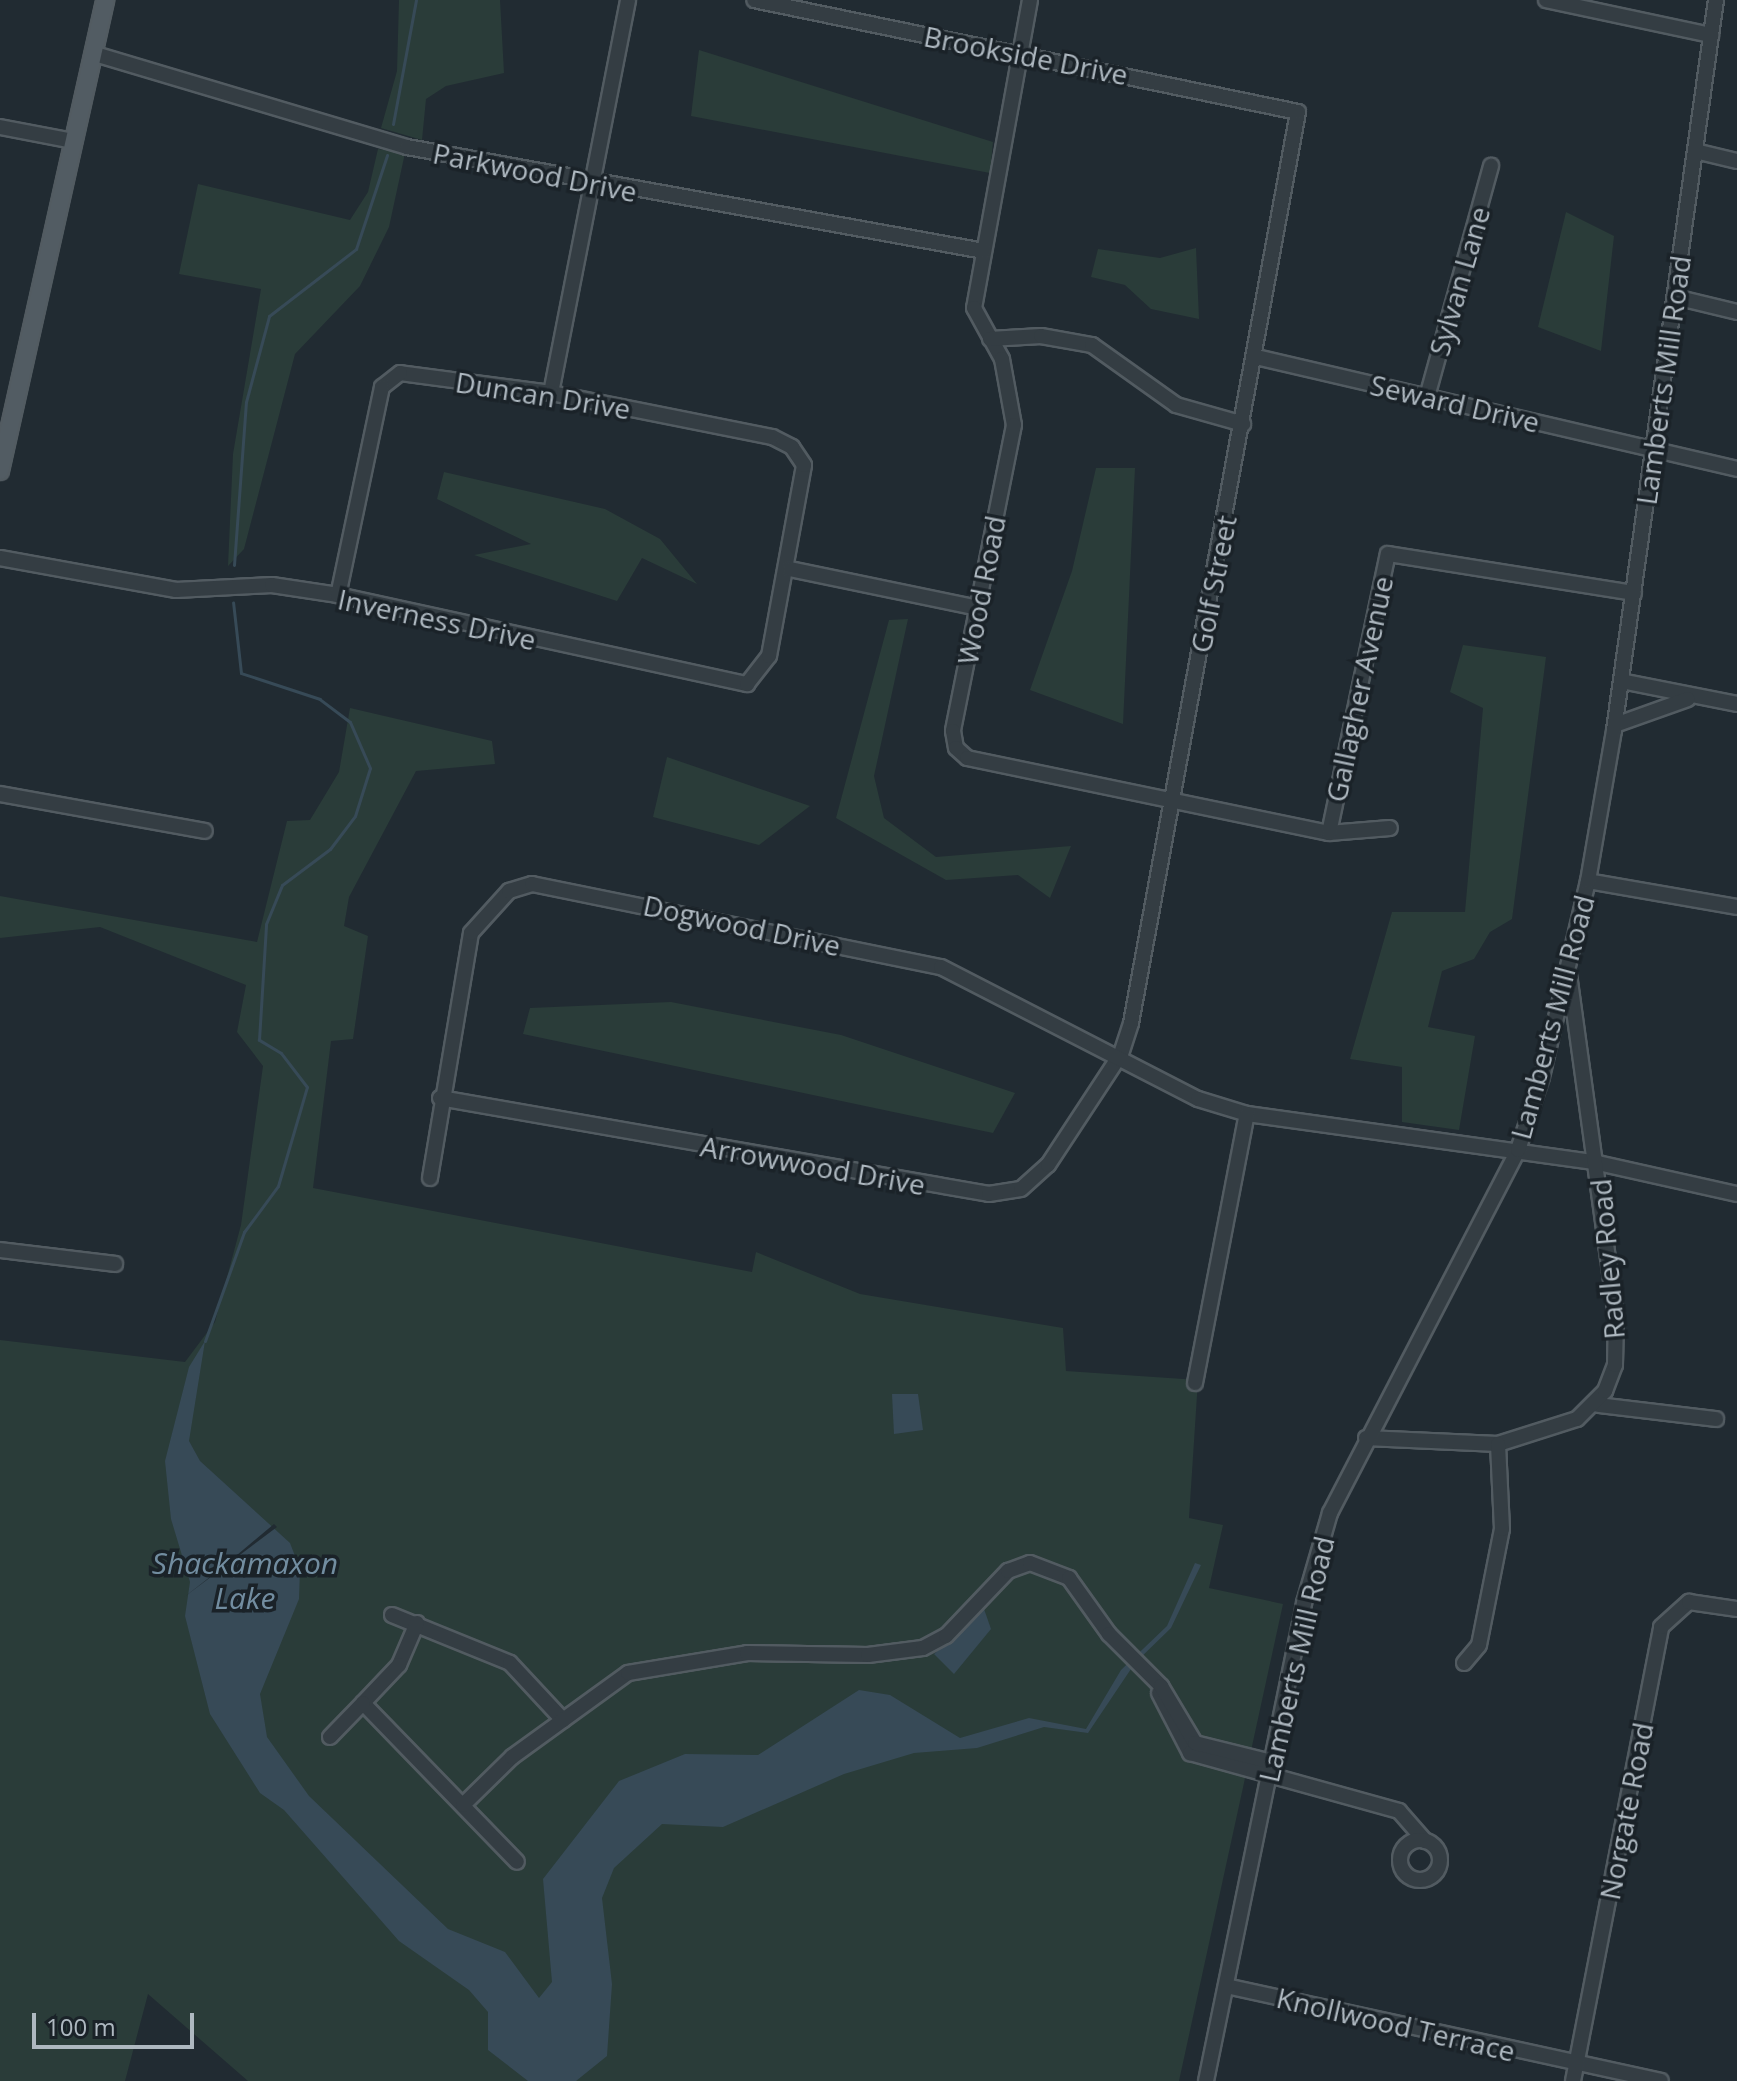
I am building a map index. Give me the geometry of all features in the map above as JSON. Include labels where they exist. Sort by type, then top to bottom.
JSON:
[{"type":"main road","points":[[0,471],[5,424],[95,54],[105,0]]},
{"type":"street","points":[[551,393],[628,0]]},
{"type":"street","name":"Brookside Drive","points":[[754,0],[1298,112]]},
{"type":"street","name":"Wood Road","points":[[1030,0],[974,308],[1012,393],[1014,425],[953,731],[960,753],[1172,802],[1329,833],[1390,828]]},
{"type":"street","points":[[1546,0],[1711,35]]},
{"type":"street","name":"Lamberts Mill Road","points":[[1206,2081],[1270,1769],[1330,1513],[1366,1438],[1518,1150],[1568,967],[1588,881],[1615,725],[1716,0]]},
{"type":"street","name":"Parkwood Drive","points":[[95,54],[407,147],[590,184],[984,251]]},
{"type":"street","name":"Golf Street","points":[[1121,1054],[1256,357],[1298,112]]},
{"type":"street","points":[[0,127],[73,141]]},
{"type":"street","points":[[1695,151],[1737,161]]},
{"type":"street","name":"Sylvan Lane","points":[[1427,397],[1491,166]]},
{"type":"street","points":[[1675,297],[1737,312]]},
{"type":"street","points":[[990,339],[1041,336],[1092,345],[1176,405],[1243,424]]},
{"type":"street","name":"Seward Drive","points":[[1256,357],[1654,447],[1737,469]]},
{"type":"street","name":"Duncan Drive","points":[[338,595],[389,376],[551,393],[792,447],[805,477],[790,569]]},
{"type":"street","name":"Gallagher Avenue","points":[[1329,833],[1388,554],[1634,593]]},
{"type":"street","name":"Inverness Drive","points":[[0,558],[163,588],[272,585],[338,595],[736,685],[763,671],[790,569]]},
{"type":"street","points":[[790,569],[978,608]]},
{"type":"street","points":[[1621,681],[1688,699],[1737,704]]},
{"type":"street","points":[[1615,725],[1688,699]]},
{"type":"street","points":[[0,794],[205,831]]},
{"type":"street","points":[[1588,881],[1737,907]]},
{"type":"street","name":"Dogwood Drive","points":[[430,1178],[440,1098],[471,933],[509,891],[532,884],[941,967],[1121,1054],[1198,1099],[1247,1114],[1598,1163],[1737,1194]]},
{"type":"street","name":"Radley Road","points":[[1568,967],[1598,1163],[1616,1317],[1615,1365],[1598,1405]]},
{"type":"street","name":"Arrowwood Drive","points":[[440,1098],[989,1194],[1036,1178],[1121,1054]]},
{"type":"street","points":[[1195,1383],[1247,1114]]},
{"type":"street","points":[[0,1250],[115,1264]]},
{"type":"street","points":[[1366,1438],[1498,1444],[1538,1436],[1598,1405],[1716,1419]]},
{"type":"street","points":[[1464,1663],[1479,1645],[1502,1529],[1498,1444]]},
{"type":"street","points":[[463,1805],[563,1720],[637,1670],[747,1653],[868,1655],[923,1648],[946,1636],[1008,1571],[1030,1563],[1069,1578],[1109,1634],[1154,1677],[1169,1723],[1190,1753],[1270,1769],[1399,1811],[1425,1841]]},
{"type":"street","name":"Norgate Road","points":[[1573,2081],[1661,1627],[1689,1602],[1737,1609]]},
{"type":"street","points":[[392,1615],[510,1663],[563,1720]]},
{"type":"street","points":[[330,1737],[399,1665],[417,1623]]},
{"type":"street","points":[[363,1703],[517,1862]]},
{"type":"street","name":"Knollwood Terrace","points":[[1226,1986],[1576,2065],[1661,2081]]},
{"type":"green space","points":[[399,0],[500,0],[504,73],[446,86],[426,99],[422,140],[381,128],[397,71]]},
{"type":"green space","points":[[699,50],[993,142],[990,173],[691,116]]},
{"type":"green space","points":[[378,149],[405,153],[389,227],[360,286],[295,354],[244,549],[228,566],[233,454],[261,289],[179,274],[198,184],[350,220],[368,192]]},
{"type":"green space","points":[[1566,212],[1614,236],[1601,351],[1538,327]]},
{"type":"green space","points":[[1196,248],[1199,319],[1151,309],[1125,285],[1091,277],[1098,249],[1160,258]]},
{"type":"green space","points":[[1096,468],[1135,468],[1123,724],[1030,690],[1072,571]]},
{"type":"green space","points":[[444,472],[605,509],[660,539],[697,584],[642,558],[617,601],[474,555],[531,544],[437,499]]},
{"type":"green space","points":[[908,619],[874,776],[884,818],[936,857],[1071,846],[1050,898],[1018,875],[946,880],[836,818],[889,620]]},
{"type":"green space","points":[[1463,645],[1546,657],[1512,919],[1490,932],[1474,959],[1442,971],[1428,1027],[1475,1036],[1459,1130],[1402,1122],[1402,1067],[1350,1059],[1392,912],[1465,912],[1483,708],[1450,692]]},
{"type":"green space","points":[[350,708],[492,741],[495,764],[416,771],[349,897],[344,926],[368,936],[353,1039],[331,1041],[313,1188],[752,1272],[756,1252],[860,1294],[1063,1328],[1066,1371],[1198,1380],[1189,1518],[1223,1525],[1209,1588],[1283,1604],[1179,2081],[248,2081],[148,1994],[125,2081],[0,2081],[0,1340],[185,1362],[215,1322],[241,1225],[263,1066],[237,1032],[246,985],[100,927],[0,938],[0,896],[257,942],[287,821],[310,820],[339,772]]},
{"type":"green space","points":[[667,757],[810,806],[759,845],[653,817]]},
{"type":"green space","points":[[671,1002],[841,1035],[1015,1093],[993,1133],[523,1034],[530,1008]]},
{"type":"water","name":"Shackamaxon Lake","points":[[205,1341],[189,1441],[200,1461],[290,1543],[300,1569],[299,1599],[260,1694],[267,1737],[309,1796],[448,1929],[505,1952],[539,1998],[552,1982],[543,1879],[619,1781],[685,1754],[758,1755],[859,1690],[890,1695],[960,1738],[1029,1718],[1086,1729],[1121,1670],[1167,1626],[1195,1563],[1201,1565],[1171,1628],[1135,1663],[1088,1733],[1044,1727],[977,1748],[914,1753],[844,1774],[723,1827],[662,1824],[614,1868],[602,1898],[612,1984],[607,2056],[576,2081],[528,2081],[488,2050],[488,2012],[469,1990],[399,1941],[284,1810],[260,1793],[210,1714],[185,1616],[190,1582],[171,1519],[165,1461],[189,1367]]},
{"type":"water","points":[[892,1394],[918,1394],[923,1430],[894,1434]]},
{"type":"water","points":[[984,1609],[991,1629],[954,1674],[934,1654]]},
{"type":"pier","points":[[274,1524],[277,1527],[183,1598],[224,1566]]},
{"type":"waterway","points":[[393,124],[416,0]]},
{"type":"waterway","points":[[234,565],[246,402],[269,316],[356,249],[387,155]]},
{"type":"waterway","points":[[205,1341],[244,1232],[278,1186],[307,1087],[281,1053],[259,1040],[266,924],[282,885],[330,849],[355,816],[370,768],[350,722],[320,699],[241,673],[233,602]]}]
